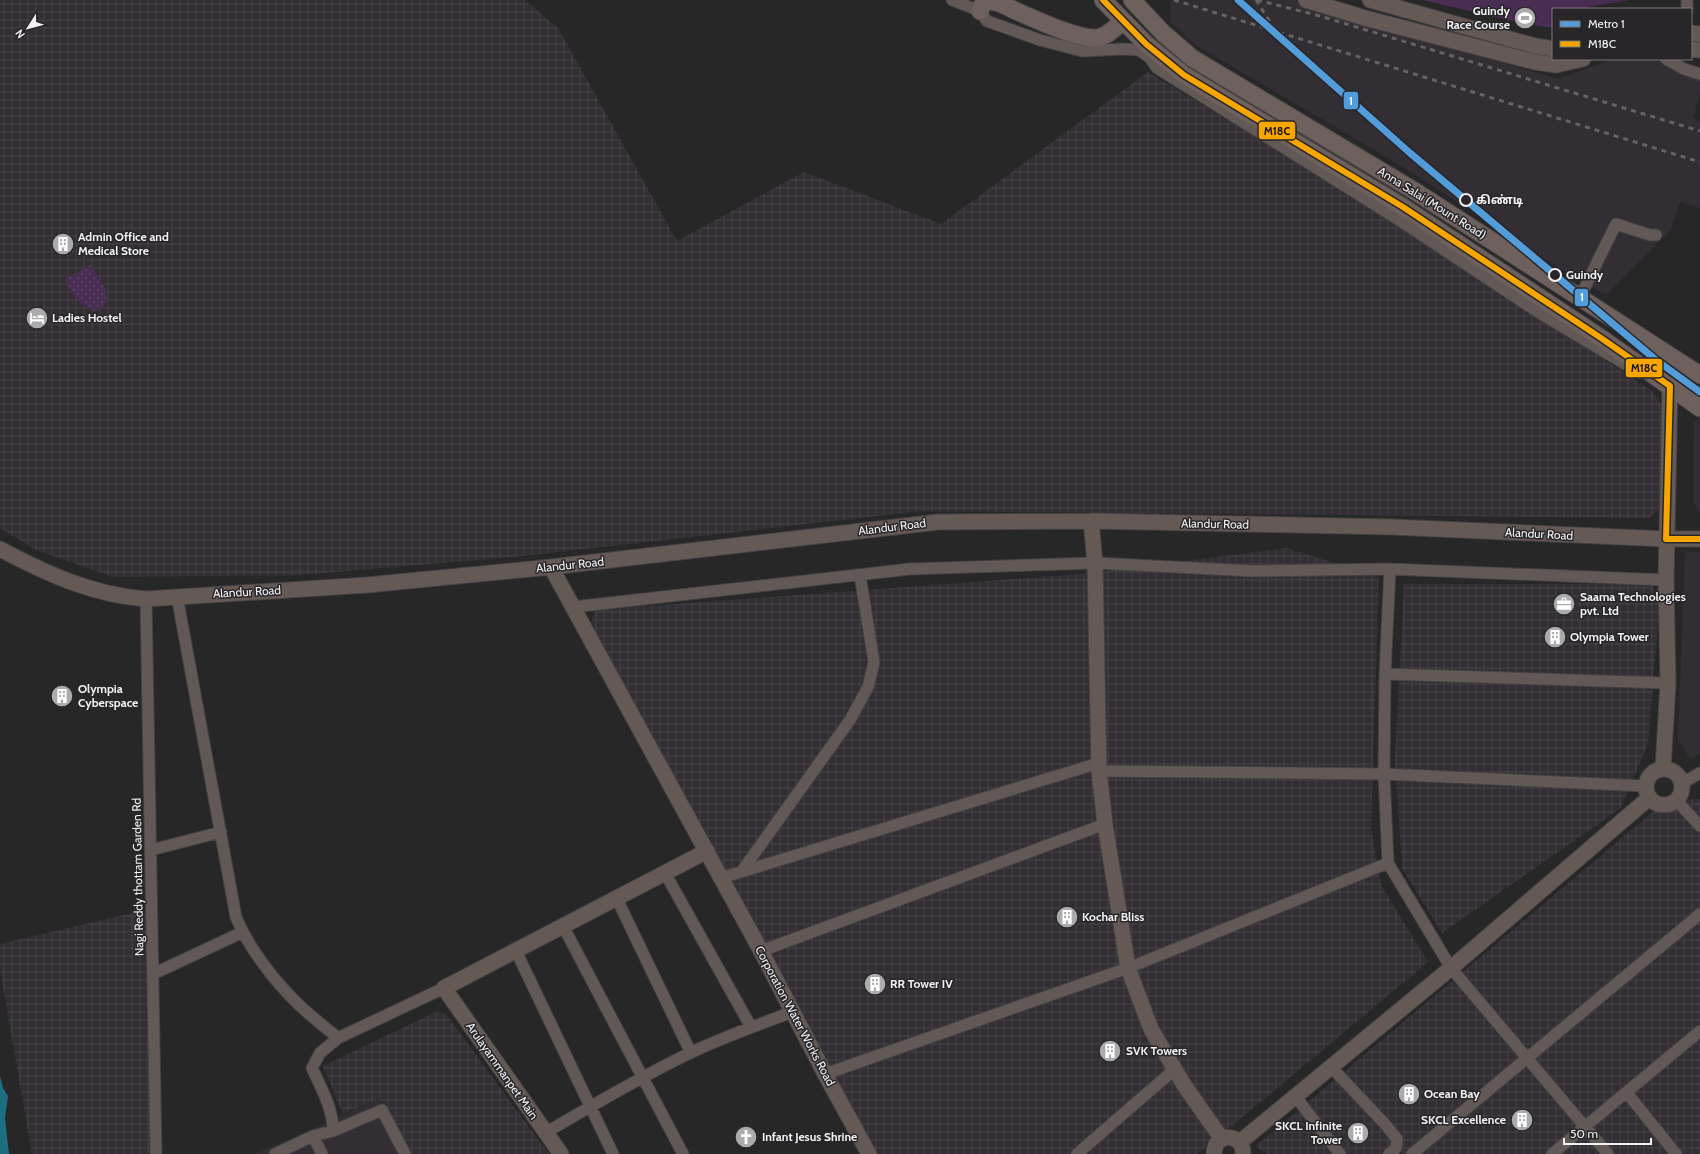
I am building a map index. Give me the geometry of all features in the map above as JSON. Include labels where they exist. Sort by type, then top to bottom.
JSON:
[{"type":"main road","points":[[980,11],[984,1],[993,0],[1076,35],[1095,38],[1113,31],[1123,21]]},
{"type":"main road","name":"Anna Salai (Mount Road)","points":[[1103,0],[1146,44],[1184,76],[1403,208],[1601,338],[1700,408]]},
{"type":"main road","name":"Anna Salai (Mount Road)","points":[[1132,0],[1163,33],[1192,58],[1413,190],[1580,296],[1700,375]]},
{"type":"main road","points":[[1306,0],[1352,7],[1535,62],[1556,65],[1578,60]]},
{"type":"main road","points":[[1370,0],[1535,46],[1552,49]]},
{"type":"main road","points":[[1663,769],[1668,683],[1666,539],[1670,386]]},
{"type":"main road","points":[[1091,521],[1095,563],[1099,767],[1105,824],[1128,968],[1151,1029],[1222,1139]]},
{"type":"main road","name":"Alandur Road","points":[[0,549],[47,573],[88,589],[119,596],[146,599],[367,585],[551,567],[938,522],[1091,521],[1392,527],[1666,539],[1700,539]]},
{"type":"main road","name":"Corporation Water Works Road","points":[[551,567],[761,951],[792,1012],[869,1154]]},
{"type":"main road","points":[[1214,1154],[1216,1145],[1222,1139],[1231,1138],[1241,1148],[1295,1096],[1451,968],[1648,792],[1650,775],[1655,771],[1663,769],[1672,771],[1676,774],[1681,784],[1680,795],[1671,803],[1660,804],[1648,792]]},
{"type":"main road","points":[[444,988],[617,899],[706,851]]},
{"type":"main road","name":"Arulayammanpet Main","points":[[444,988],[561,1154]]},
{"type":"street","points":[[952,0],[980,11],[987,21],[1040,40],[1082,51],[1122,49],[1139,50],[1150,58],[1157,68],[1396,218],[1538,312],[1631,370],[1670,386]]},
{"type":"street","points":[[1668,60],[1684,69],[1700,74]]},
{"type":"street","points":[[1580,296],[1616,224],[1650,235],[1656,235]]},
{"type":"street","points":[[573,607],[910,569],[1095,563],[1253,571],[1390,569],[1666,580]]},
{"type":"street","points":[[1390,569],[1385,674],[1384,774],[1388,863],[1451,968],[1608,1154]]},
{"type":"street","points":[[742,871],[850,720],[868,687],[874,662],[860,575]]},
{"type":"street","points":[[178,596],[222,832],[236,917],[243,932],[280,985],[297,1003],[338,1038]]},
{"type":"street","name":"Nagi Reddy thottam Garden Rd","points":[[146,599],[156,1154]]},
{"type":"street","points":[[1385,674],[1668,683]]},
{"type":"street","points":[[721,878],[1099,767],[1384,774],[1648,792]]},
{"type":"street","points":[[1681,784],[1700,773]]},
{"type":"street","points":[[1676,800],[1700,826]]},
{"type":"street","points":[[761,951],[1105,824]]},
{"type":"street","points":[[151,850],[222,832]]},
{"type":"street","points":[[825,1074],[1128,968],[1388,863]]},
{"type":"street","points":[[665,873],[750,1027]]},
{"type":"street","points":[[617,899],[691,1053]]},
{"type":"street","points":[[1412,1154],[1700,914]]},
{"type":"street","points":[[563,926],[683,1154]]},
{"type":"street","points":[[153,974],[243,932]]},
{"type":"street","points":[[516,951],[613,1154]]},
{"type":"street","points":[[333,1130],[330,1107],[312,1068],[320,1053],[338,1038],[444,988]]},
{"type":"street","points":[[545,1133],[590,1106],[691,1053],[750,1027],[792,1012]]},
{"type":"street","points":[[1552,1154],[1584,1126],[1699,1035]]},
{"type":"street","points":[[1331,1066],[1397,1139],[1396,1148],[1389,1154]]},
{"type":"street","points":[[1077,1154],[1175,1068]]},
{"type":"street","points":[[1627,1093],[1676,1154]]},
{"type":"street","points":[[1295,1096],[1340,1154]]},
{"type":"street","points":[[275,1154],[313,1136],[333,1130],[382,1110],[404,1154]]},
{"type":"street","points":[[313,1136],[322,1154]]},
{"type":"shaded area","points":[[0,0],[525,0],[558,28],[677,241],[804,172],[941,224],[1148,72],[1421,237],[1652,391],[1666,411],[1662,507],[1649,518],[922,511],[513,557],[300,575],[113,577],[36,550],[0,528]]},
{"type":"shaded area","points":[[1171,0],[1295,0],[1558,79],[1611,60],[1654,60],[1700,74],[1700,94],[1693,118],[1700,121],[1700,208],[1680,202],[1670,231],[1606,295],[1578,280],[1392,160],[1197,46],[1170,22]]},
{"type":"shaded area","name":"Guindy Race Course","points":[[1422,0],[1629,0],[1587,8],[1552,8],[1552,28],[1526,24]]},
{"type":"shaded area","points":[[91,265],[105,289],[107,300],[102,308],[96,311],[85,306],[77,299],[70,290],[65,279]]},
{"type":"shaded area","points":[[1700,418],[1700,513],[1693,502],[1694,422]]},
{"type":"shaded area","points":[[1287,548],[1379,577],[1371,829],[1381,885],[1428,962],[1198,1154],[874,1154],[590,627],[595,610],[1082,574]]},
{"type":"shaded area","points":[[1685,551],[1700,552],[1700,754],[1690,759],[1678,739]]},
{"type":"shaded area","points":[[1404,584],[1651,584],[1660,598],[1648,744],[1621,808],[1442,933],[1402,868],[1395,759]]},
{"type":"shaded area","points":[[1700,799],[1700,1154],[1266,1154],[1256,1146],[1667,800]]},
{"type":"shaded area","points":[[149,909],[149,1154],[32,1154],[0,969],[0,944]]},
{"type":"shaded area","points":[[436,1012],[446,1014],[549,1154],[411,1154],[379,1098],[343,1114],[323,1066]]},
{"type":"shaded area","points":[[379,1098],[411,1154],[255,1154],[335,1119]]},
{"type":"water","points":[[0,1076],[3,1088],[8,1096],[5,1118],[9,1154],[0,1154]]},
{"type":"railway","points":[[1174,0],[1700,162]]},
{"type":"railway","points":[[1256,0],[1272,25],[1292,48]]},
{"type":"railway","points":[[1257,0],[1320,16],[1700,131]]},
{"type":"metro line","name":"1","points":[[1238,0],[1410,153],[1656,360],[1700,392]]},
{"type":"transit line","name":"M18C","points":[[1103,0],[1146,44],[1184,75],[1403,207],[1601,338],[1670,386],[1666,539],[1700,539]]},
{"type":"place","name":"Guindy Race Course","points":[[1525,18]]},
{"type":"place","name":"கிண்டி","points":[[1466,200]]},
{"type":"place","name":"Admin Office and Medical Store","points":[[63,244]]},
{"type":"place","name":"Guindy","points":[[1555,275]]},
{"type":"place","name":"Ladies Hostel","points":[[37,318]]},
{"type":"place","name":"Saama Technologies pvt. Ltd","points":[[1564,604]]},
{"type":"place","name":"Olympia Tower","points":[[1555,637]]},
{"type":"place","name":"Olympia Cyberspace","points":[[62,696]]},
{"type":"place","name":"Kochar Bliss","points":[[1067,917]]},
{"type":"place","name":"RR Tower IV","points":[[875,984]]},
{"type":"place","name":"SVK Towers","points":[[1110,1051]]},
{"type":"place","name":"Ocean Bay","points":[[1409,1094]]},
{"type":"place","name":"SKCL Excellence","points":[[1522,1120]]},
{"type":"place","name":"SKCL Infinite Tower","points":[[1358,1133]]},
{"type":"place","name":"Infant Jesus Shrine","points":[[746,1137]]}]
